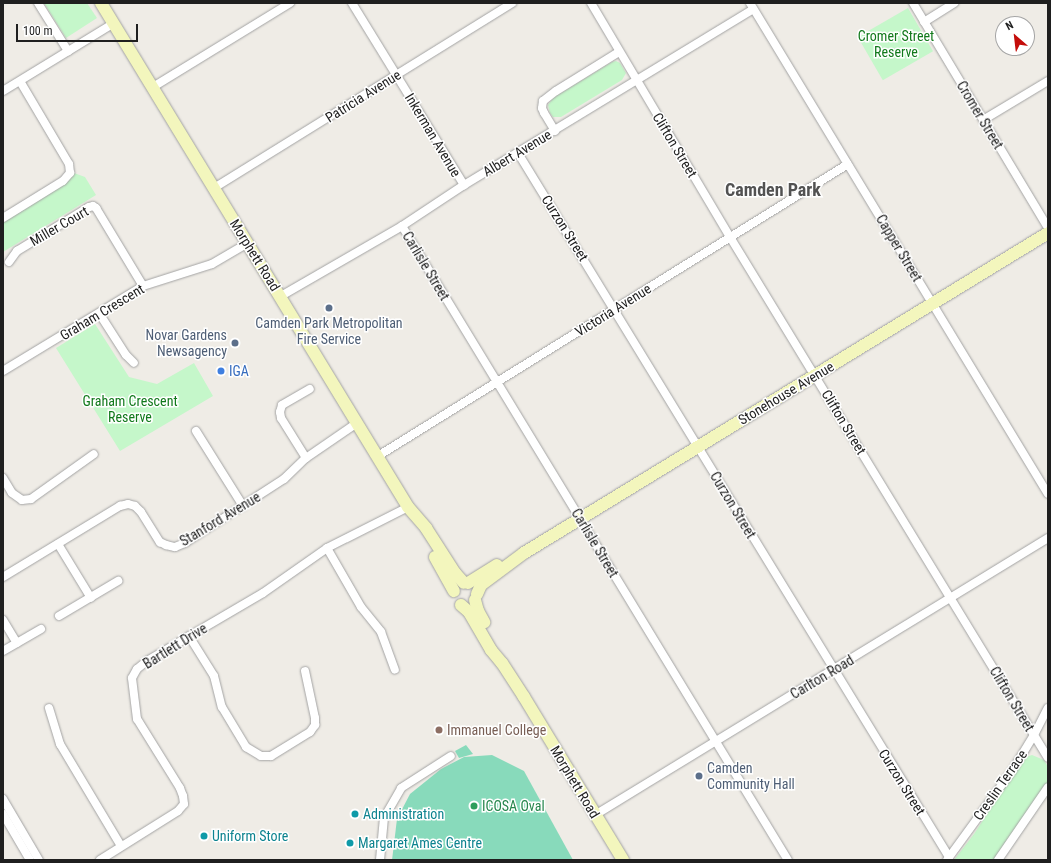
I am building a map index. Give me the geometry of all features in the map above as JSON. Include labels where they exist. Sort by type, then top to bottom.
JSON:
[{"type":"street","points":[[38,3],[68,51]]},
{"type":"street","name":"Morphett Road","points":[[102,3],[378,456],[454,591]]},
{"type":"street","points":[[153,87],[290,3]]},
{"type":"street","name":"Inkerman Avenue","points":[[352,3],[464,185]]},
{"type":"street","name":"Patricia Avenue","points":[[214,188],[512,3]]},
{"type":"street","name":"Clifton Street","points":[[590,3],[730,237],[1048,758]]},
{"type":"street","name":"Cromer Street","points":[[913,3],[1048,228]]},
{"type":"street","points":[[924,22],[954,3]]},
{"type":"street","name":"Albert Avenue","points":[[281,296],[402,226],[464,185],[636,81],[752,6]]},
{"type":"street","name":"Capper Street","points":[[752,6],[1048,494]]},
{"type":"street","points":[[3,91],[114,23]]},
{"type":"street","points":[[555,131],[542,108],[544,101],[556,91],[619,52]]},
{"type":"street","points":[[3,218],[63,181],[70,173],[69,164],[20,81]]},
{"type":"street","points":[[983,120],[1048,81]]},
{"type":"street","name":"Curzon Street","points":[[518,153],[615,309],[948,858]]},
{"type":"street","name":"Victoria Avenue","points":[[378,456],[848,164]]},
{"type":"street","name":"Miller Court","points":[[9,262],[17,251],[93,206],[96,208],[143,286]]},
{"type":"street","name":"Carlisle Street","points":[[402,226],[788,860]]},
{"type":"street","name":"Stonehouse Avenue","points":[[476,597],[481,586],[524,554],[1048,233]]},
{"type":"street","name":"Graham Crescent","points":[[3,371],[143,286],[212,264],[248,243]]},
{"type":"street","points":[[99,313],[126,355],[134,363]]},
{"type":"street","points":[[306,458],[281,418],[280,412],[282,405],[310,389]]},
{"type":"street","name":"Stanford Avenue","points":[[3,577],[120,506],[128,504],[135,506],[141,512],[160,542],[175,547],[185,543],[284,480],[306,458],[357,423]]},
{"type":"street","points":[[196,431],[243,506]]},
{"type":"street","points":[[3,478],[12,493],[22,500],[32,499],[94,454]]},
{"type":"street","name":"Morphett Road","points":[[408,507],[426,528],[455,573],[466,583]]},
{"type":"street","name":"Bartlett Drive","points":[[100,860],[178,811],[184,804],[180,788],[136,719],[132,678],[137,669],[146,661],[263,593],[327,548],[408,507]]},
{"type":"street","name":"Carlton Road","points":[[595,814],[1048,538]]},
{"type":"street","points":[[58,544],[91,598]]},
{"type":"street","points":[[327,548],[361,607],[381,632],[395,670]]},
{"type":"street","name":"Stonehouse Avenue","points":[[466,583],[507,560],[524,554]]},
{"type":"street","points":[[59,616],[118,581]]},
{"type":"street","points":[[466,583],[473,586],[476,597],[470,605],[461,605],[454,599],[454,591],[456,587],[466,583]]},
{"type":"street","name":"Morphett Road","points":[[476,597],[478,611],[498,646],[502,663]]},
{"type":"street","name":"Morphett Road","points":[[461,605],[469,612],[491,650],[502,663],[623,860]]},
{"type":"street","points":[[3,620],[17,643]]},
{"type":"street","points":[[3,651],[41,629]]},
{"type":"street","points":[[189,636],[214,676],[222,707],[242,740],[253,753],[261,756],[271,756],[310,732],[315,725],[315,718],[305,672]]},
{"type":"street","points":[[49,708],[60,744],[122,846]]},
{"type":"street","name":"Creslin Terrace","points":[[948,858],[1012,771],[1034,735],[1048,708]]},
{"type":"street","points":[[380,860],[384,818],[401,788],[450,756]]},
{"type":"street","points":[[998,860],[1048,787]]},
{"type":"street","points":[[3,799],[39,860]]},
{"type":"street","points":[[3,814],[30,860]]},
{"type":"green space","points":[[44,3],[87,3],[97,18],[66,38]]},
{"type":"green space","name":"Cromer Street Reserve","points":[[908,8],[933,51],[883,80],[858,37]]},
{"type":"green space","points":[[616,61],[620,63],[626,73],[622,80],[561,117],[553,117],[550,113],[548,105],[553,98]]},
{"type":"green space","points":[[74,173],[85,177],[96,195],[3,252],[3,221]]},
{"type":"green space","name":"Graham Crescent Reserve","points":[[95,324],[129,377],[157,384],[194,363],[213,396],[120,451],[56,348]]},
{"type":"green space","points":[[466,745],[473,754],[459,758],[455,751]]},
{"type":"green space","name":"ICOSA Oval","points":[[492,755],[524,771],[573,860],[392,860],[397,819],[410,794],[441,769],[464,757]]},
{"type":"green space","points":[[1032,755],[1044,760],[1048,767],[1048,783],[993,860],[954,860],[974,834],[1023,758]]},
{"type":"place","name":"Camden Park Metropolitan Fire Service","points":[[329,308]]},
{"type":"place","name":"Novar Gardens Newsagency","points":[[235,343]]},
{"type":"place","name":"IGA","points":[[221,371]]},
{"type":"place","name":"Immanuel College","points":[[439,730]]},
{"type":"place","name":"Camden Community Hall","points":[[699,776]]},
{"type":"place","name":"ICOSA Oval","points":[[474,806]]},
{"type":"place","name":"Administration","points":[[355,814]]},
{"type":"place","name":"Uniform Store","points":[[204,836]]},
{"type":"place","name":"Margaret Ames Centre","points":[[350,843]]},
{"type":"district","name":"Camden Park","points":[[773,190]]}]
